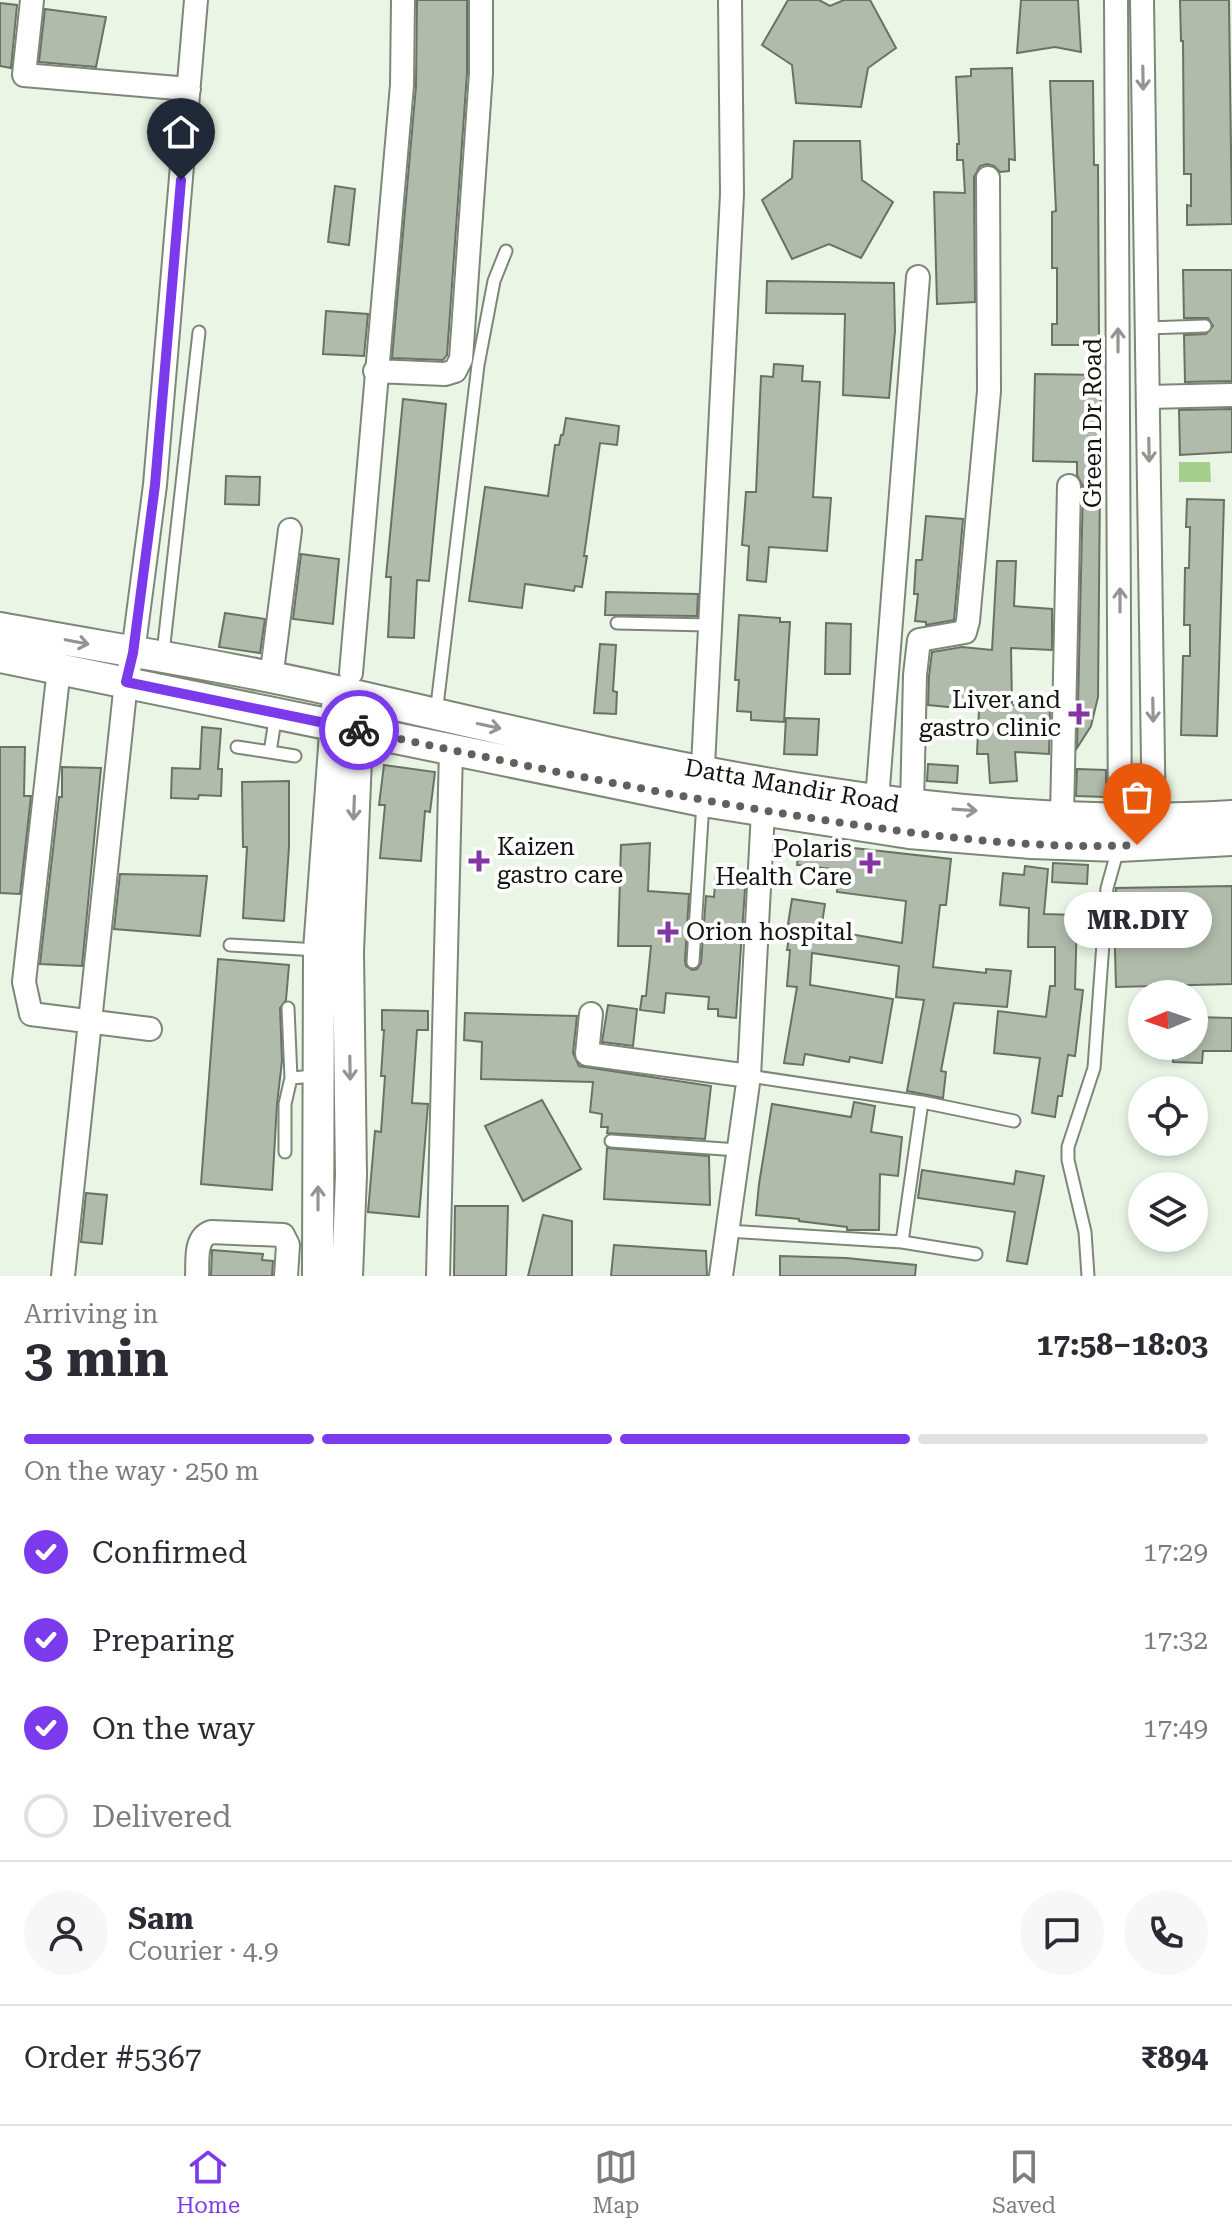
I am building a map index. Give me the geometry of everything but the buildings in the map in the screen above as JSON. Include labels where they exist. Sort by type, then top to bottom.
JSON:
[{"type":"main road","name":"Datta Mandir Road","points":[[0,628],[271,679],[349,687],[436,715],[701,771],[766,798],[909,833],[1031,843],[1154,831],[1232,840]]},
{"type":"main road","name":"Datta Mandir Road","points":[[0,657],[703,801],[766,798],[877,800],[912,806],[1062,817],[1120,832]]},
{"type":"main road","points":[[318,1276],[305,1077],[349,687]]},
{"type":"main road","points":[[346,727],[351,1175],[347,1276]]},
{"type":"main road","name":"Datta Mandir Road","points":[[1154,831],[1232,816]]},
{"type":"street","points":[[32,0],[24,75],[189,89]]},
{"type":"street","points":[[63,1276],[126,682],[147,655],[155,485],[196,0]]},
{"type":"street","points":[[349,687],[402,85],[403,0]]},
{"type":"street","points":[[375,371],[445,374],[455,371],[461,359],[481,73],[481,0]]},
{"type":"street","points":[[703,801],[701,771],[732,194],[730,0]]},
{"type":"street","name":"Green Dr Road","points":[[1116,0],[1120,832]]},
{"type":"street","points":[[1142,0],[1154,831]]},
{"type":"street","points":[[912,806],[915,675],[919,640],[965,632],[968,621],[989,391],[988,178]]},
{"type":"street","points":[[877,800],[918,277]]},
{"type":"street","points":[[1148,392],[1232,395]]},
{"type":"street","points":[[1062,817],[1069,486]]},
{"type":"street","points":[[1119,502],[1150,501]]},
{"type":"street","points":[[271,679],[290,530]]},
{"type":"street","points":[[59,668],[24,982],[31,1014],[150,1029]]},
{"type":"street","points":[[438,1276],[451,750]]},
{"type":"street","points":[[1121,775],[1154,775]]},
{"type":"street","points":[[723,1276],[749,1076],[766,798]]},
{"type":"street","points":[[591,1014],[587,1054],[749,1076]]},
{"type":"street","points":[[197,1276],[201,1240],[211,1232],[283,1235],[288,1245],[286,1276]]},
{"type":"lane","points":[[436,715],[478,365],[494,281],[506,251]]},
{"type":"lane","points":[[1147,328],[1205,326]]},
{"type":"lane","points":[[147,655],[199,332]]},
{"type":"lane","points":[[1148,392],[1232,385]]},
{"type":"lane","points":[[617,623],[709,625]]},
{"type":"lane","points":[[270,752],[276,713]]},
{"type":"lane","points":[[237,747],[295,756]]},
{"type":"lane","points":[[693,962],[703,801]]},
{"type":"lane","points":[[1088,1276],[1085,1232],[1068,1160],[1068,1147],[1094,1068],[1107,888],[1120,832]]},
{"type":"lane","points":[[230,945],[319,950]]},
{"type":"lane","points":[[285,1152],[285,1104],[305,1077],[288,1008]]},
{"type":"lane","points":[[749,1076],[922,1102],[1014,1121]]},
{"type":"lane","points":[[902,1242],[922,1102]]},
{"type":"lane","points":[[611,1141],[738,1150]]},
{"type":"lane","points":[[727,1231],[902,1242],[976,1254]]},
{"type":"green space","points":[[1179,462],[1210,462],[1211,482],[1179,482]]},
{"type":"way so far","points":[[359,730],[703,801],[909,833],[1031,843],[1137,845]]},
{"type":"place","name":"Liver and gastro clinic","points":[[1079,714]]},
{"type":"place","name":"MR.DIY","points":[[1137,845]]},
{"type":"place","name":"Kaizen gastro care","points":[[479,861]]},
{"type":"place","name":"Polaris Health Care","points":[[870,863]]},
{"type":"place","name":"Orion hospital","points":[[668,932]]},
{"type":"route","points":[[181,180],[155,485],[133,653],[126,682],[359,730]]}]
